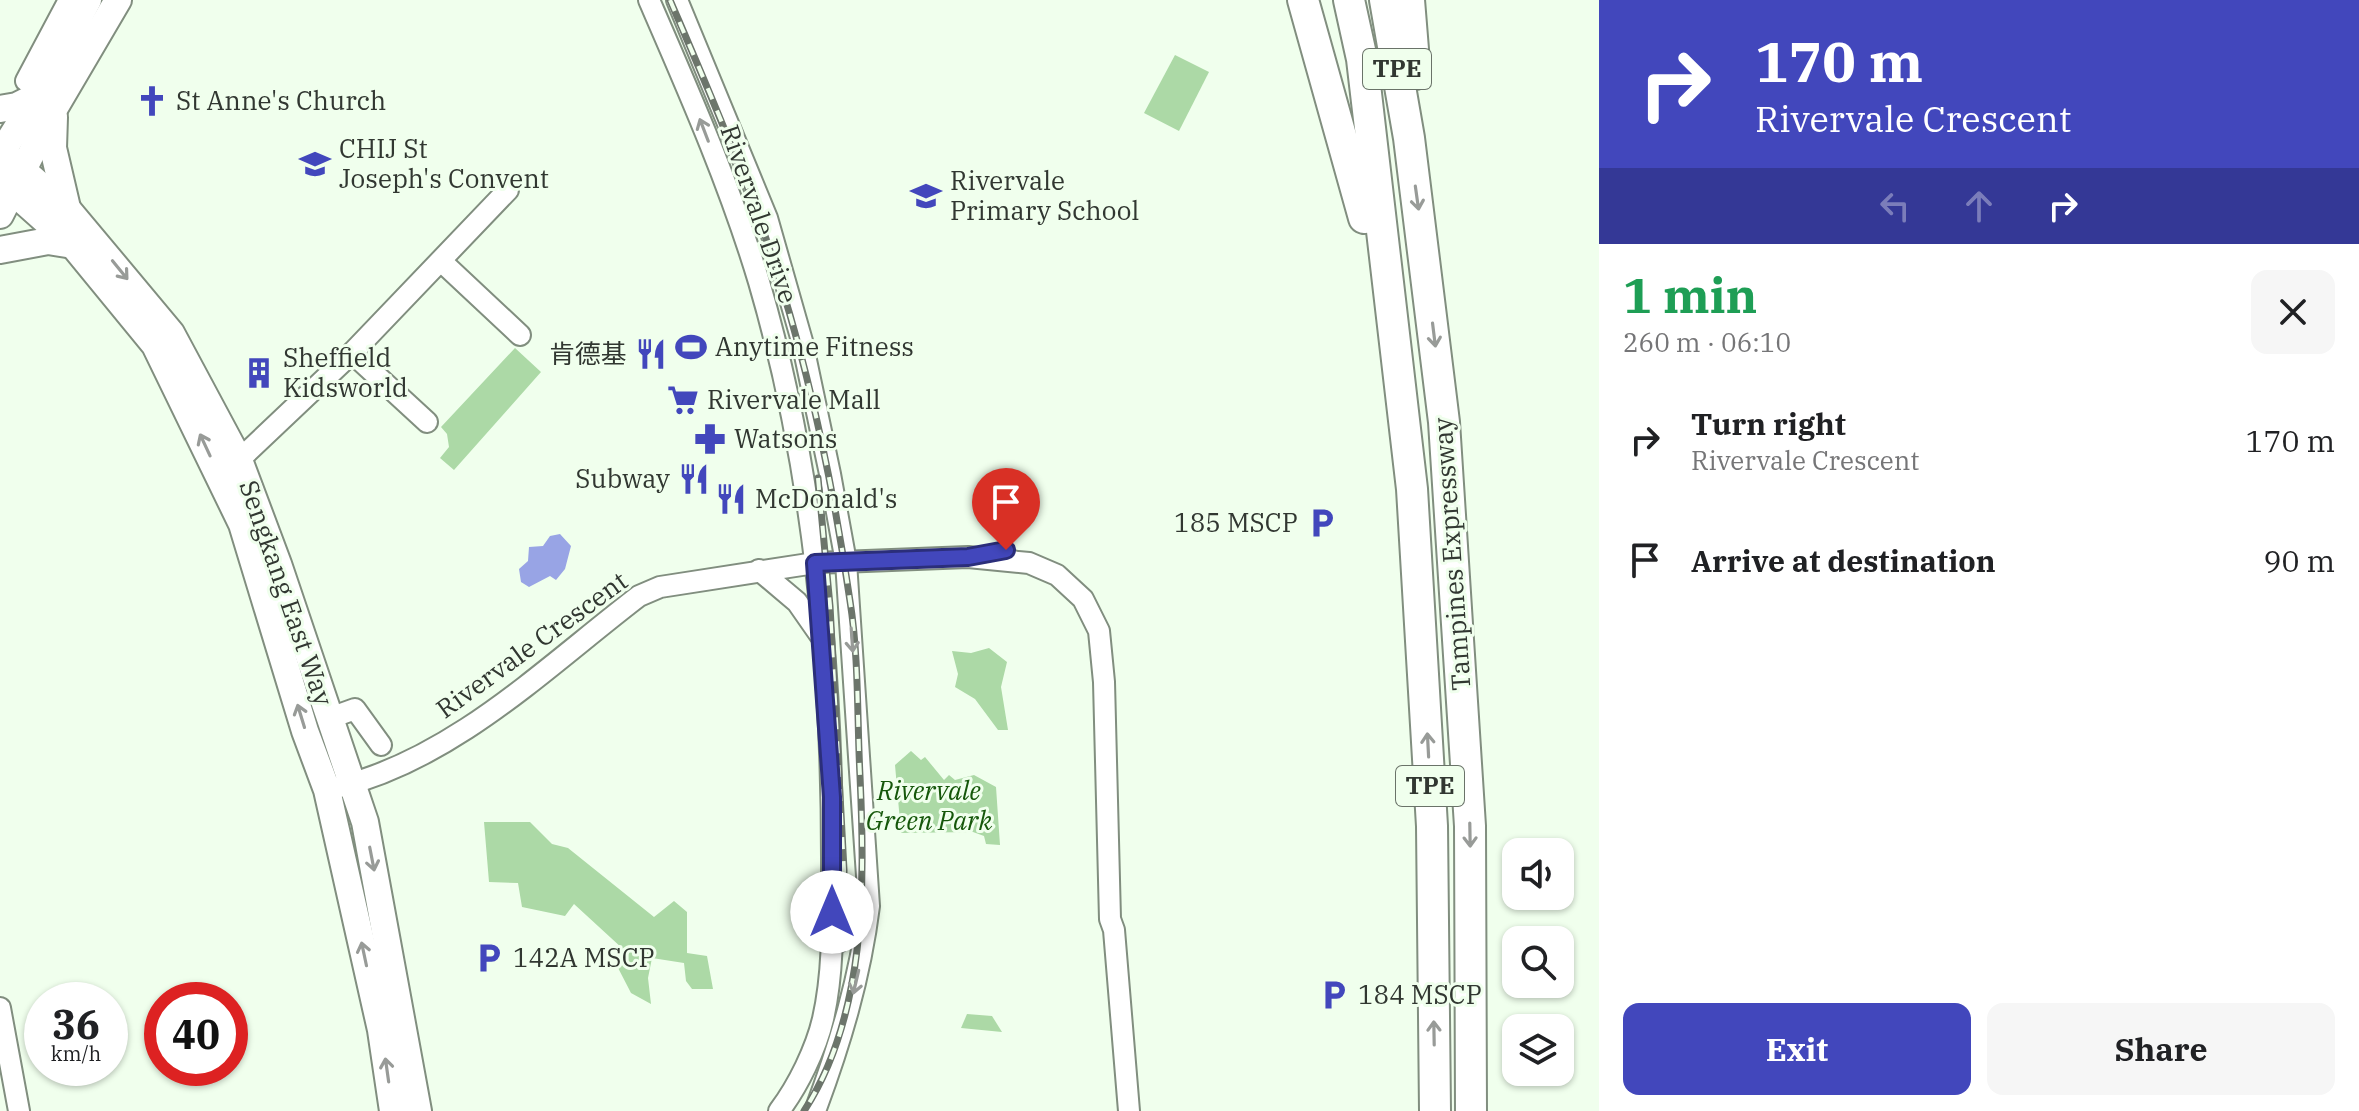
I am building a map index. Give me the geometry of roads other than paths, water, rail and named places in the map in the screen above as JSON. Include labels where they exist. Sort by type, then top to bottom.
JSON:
[{"type":"highway","points":[[1303,0],[1392,328]]},
{"type":"highway","points":[[1321,0],[1372,156]]},
{"type":"highway","name":"Tampines Expressway","points":[[1349,0],[1362,59],[1410,462],[1432,826],[1435,1111]]},
{"type":"highway","name":"Tampines Expressway","points":[[1385,0],[1409,138],[1443,407],[1470,826],[1471,1111]]},
{"type":"highway","points":[[1409,0],[1417,93],[1409,138]]},
{"type":"main road","points":[[0,215],[53,48],[88,0]]},
{"type":"main road","points":[[1,152],[39,95],[118,0]]},
{"type":"main road","points":[[0,109],[17,106],[39,95]]},
{"type":"main road","points":[[39,95],[69,211]]},
{"type":"main road","name":"Sengkang East Way","points":[[1,152],[12,180],[73,245],[155,345],[242,524],[305,731],[365,822],[395,972],[418,1111]]},
{"type":"main road","name":"Sengkang East Way","points":[[12,180],[69,211],[171,333],[239,460],[330,718],[393,1111]]},
{"type":"main road","points":[[0,250],[48,241],[73,245]]},
{"type":"street","points":[[53,48],[69,0]]},
{"type":"street","name":"Rivervale Drive","points":[[649,0],[716,162],[759,282],[790,417],[815,563],[832,797],[832,941],[823,1019],[789,1098],[779,1111]]},
{"type":"street","name":"Rivervale Drive","points":[[677,0],[728,116],[785,274],[846,562],[867,835],[869,906],[864,946],[843,1037],[815,1111]]},
{"type":"street","points":[[239,460],[352,353],[508,190]]},
{"type":"street","points":[[441,261],[520,335]]},
{"type":"street","points":[[352,353],[427,422]]},
{"type":"street","name":"Rivervale Crescent","points":[[340,786],[392,770],[424,754],[487,714],[639,596],[660,587],[815,563],[968,557],[1006,550],[1050,560],[1089,591],[1107,621],[1116,711],[1120,920],[1114,930],[1129,1111]]},
{"type":"street","points":[[759,570],[797,602],[822,639]]},
{"type":"street","points":[[330,718],[355,709],[381,745]]},
{"type":"street","points":[[0,1008],[19,1111]]},
{"type":"water","points":[[560,534],[571,546],[565,569],[556,580],[550,576],[529,587],[521,582],[519,569],[528,561],[529,547],[543,546],[550,536]]},
{"type":"railway","points":[[670,0],[747,186],[788,308],[824,453],[853,623],[862,818],[857,949],[840,1034],[824,1074],[804,1111]]},
{"type":"railway","points":[[818,478],[830,606],[844,870],[843,949]]},
{"type":"place","name":"St Anne's Church","points":[[152,101]]},
{"type":"place","name":"CHIJ St Joseph's Convent","points":[[315,164]]},
{"type":"place","name":"Rivervale Primary School","points":[[926,196]]},
{"type":"place","name":"Anytime Fitness","points":[[691,347]]},
{"type":"place","name":"肯德基","points":[[651,354]]},
{"type":"place","name":"Sheffield Kidsworld","points":[[259,373]]},
{"type":"place","name":"Rivervale Mall","points":[[683,400]]},
{"type":"place","name":"Watsons","points":[[710,439]]},
{"type":"place","name":"Subway","points":[[694,479]]},
{"type":"place","name":"McDonald's","points":[[731,499]]},
{"type":"place","name":"185 MSCP","points":[[1322,523]]},
{"type":"place","name":"142A MSCP","points":[[489,958]]},
{"type":"place","name":"184 MSCP","points":[[1334,995]]},
{"type":"park label","name":"Rivervale Green Park","points":[[929,806]]}]
